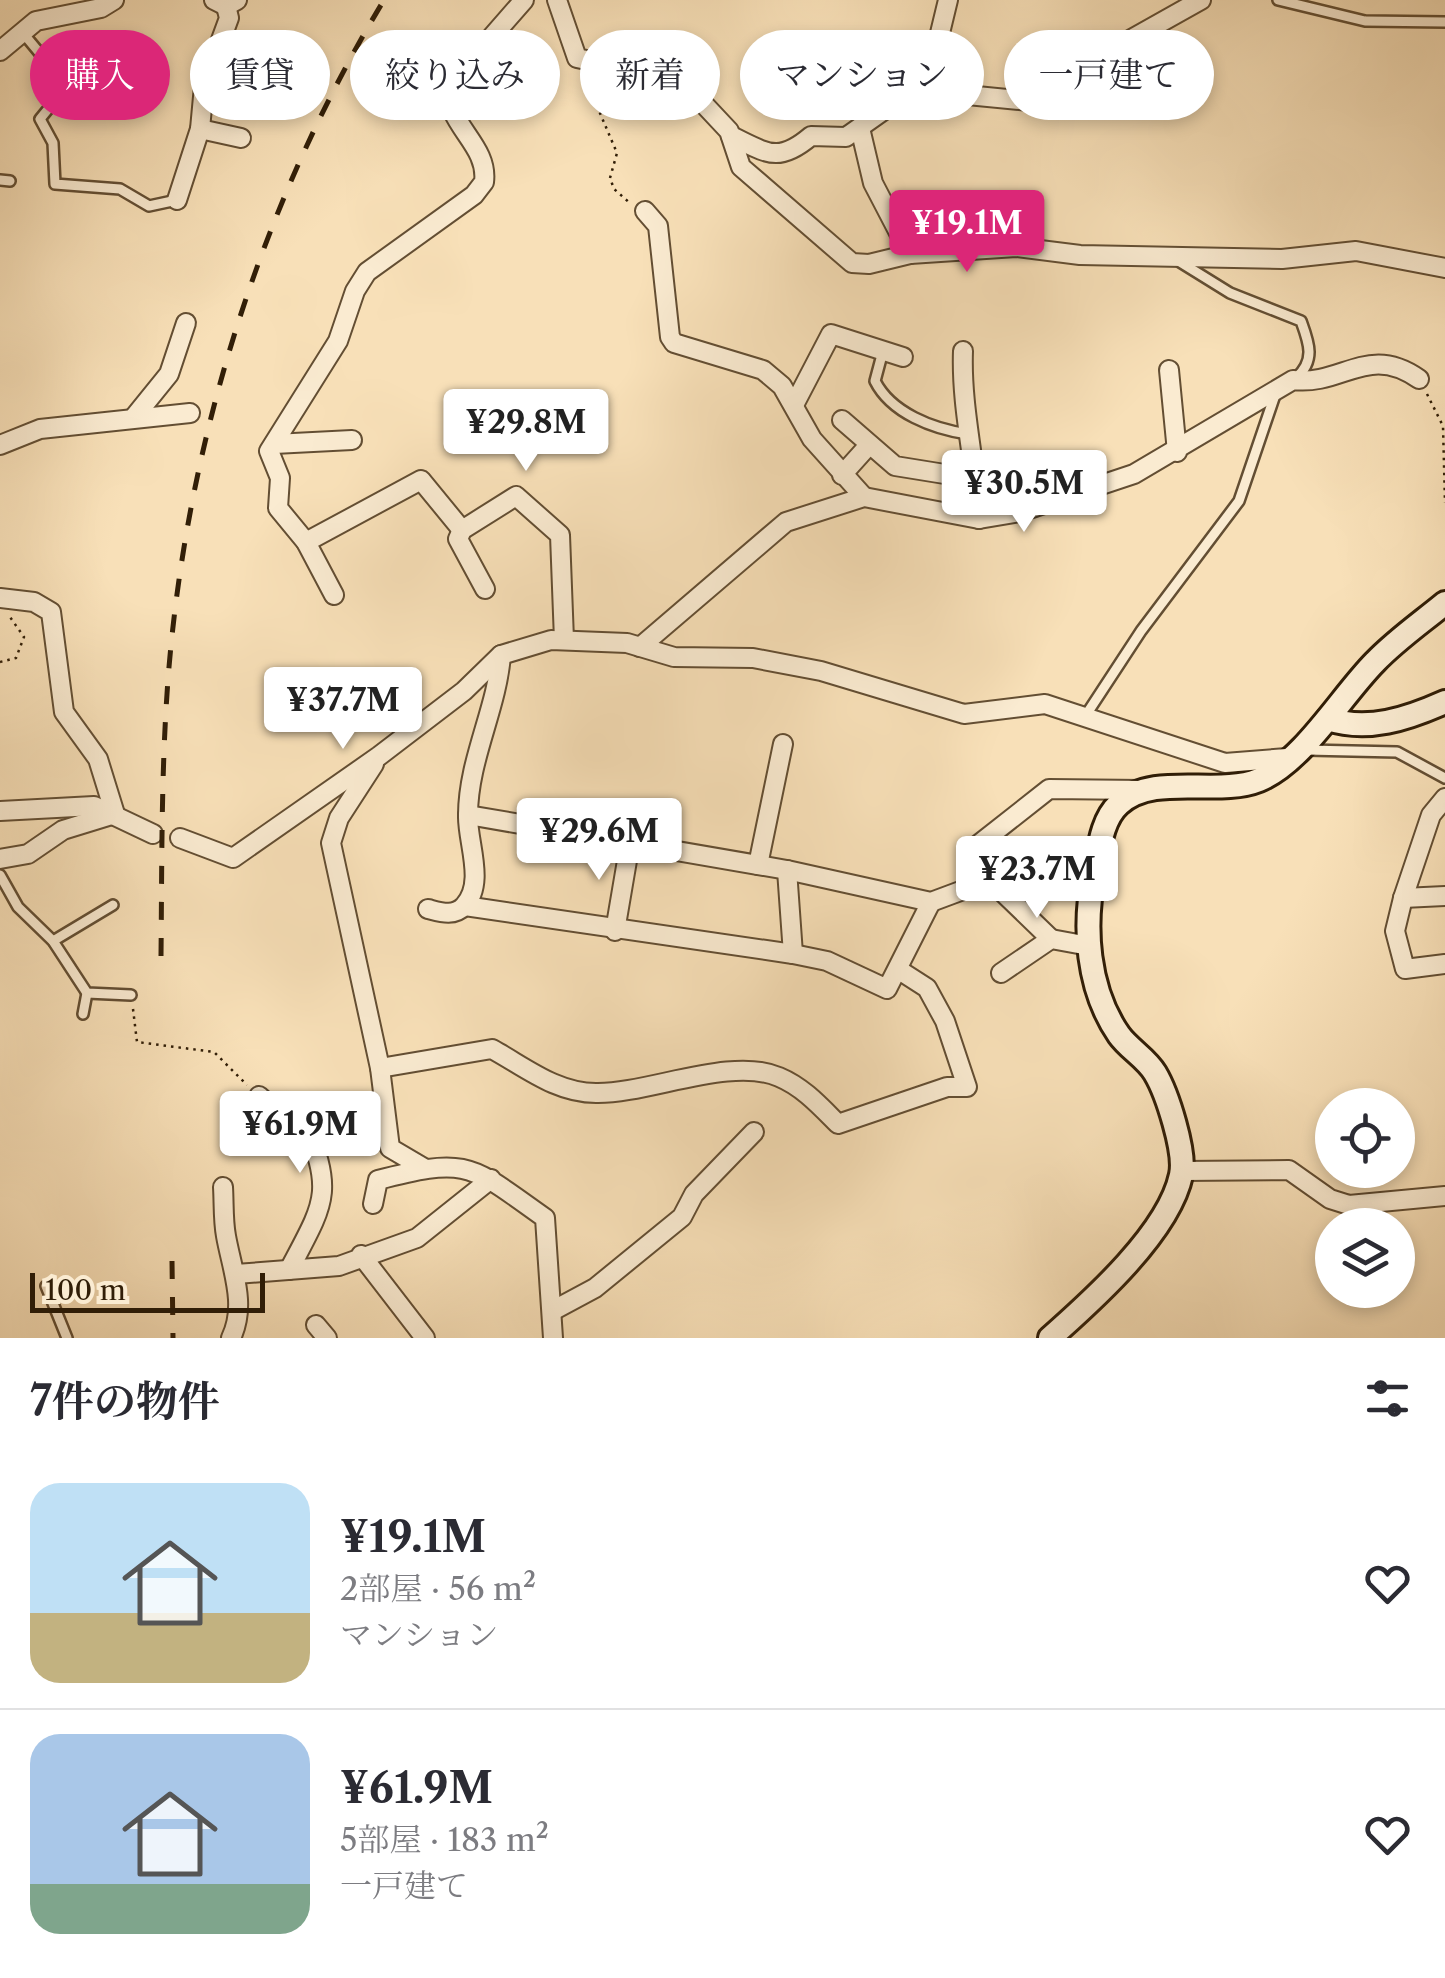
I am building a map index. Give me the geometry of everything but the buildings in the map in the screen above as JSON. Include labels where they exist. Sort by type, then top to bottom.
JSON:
[{"type":"street","points":[[0,51],[54,9],[101,8],[114,0]]},
{"type":"street","points":[[334,595],[306,542],[278,508],[280,478],[269,451],[338,341],[354,291],[367,272],[474,195],[484,182],[483,160],[450,109],[449,86],[524,0]]},
{"type":"street","points":[[557,0],[577,58],[633,70],[699,99],[731,136],[741,166],[841,258],[869,264],[910,254],[1016,247],[1080,255],[1282,259],[1356,250],[1445,268]]},
{"type":"street","points":[[941,30],[948,0]]},
{"type":"street","points":[[984,97],[1039,102],[1053,85],[1065,41],[1126,42],[1202,0]]},
{"type":"street","points":[[177,200],[200,129],[204,86],[229,18],[226,2]]},
{"type":"street","points":[[731,136],[772,155],[793,152],[811,136],[846,138],[871,120]]},
{"type":"street","points":[[860,128],[873,183],[910,254]]},
{"type":"street","points":[[200,129],[241,138]]},
{"type":"street","points":[[645,211],[658,226],[668,332],[674,343],[763,370],[782,386],[812,440],[864,497]]},
{"type":"street","points":[[135,416],[169,374],[186,322]]},
{"type":"street","points":[[794,405],[831,334],[903,358]]},
{"type":"street","points":[[963,351],[962,392],[972,434],[979,519]]},
{"type":"street","points":[[640,647],[786,522],[864,497],[979,519],[1020,512],[1134,474],[1294,380],[1306,382],[1364,366],[1398,364],[1419,379]]},
{"type":"street","points":[[1170,370],[1177,452]]},
{"type":"street","points":[[0,445],[40,429],[190,413]]},
{"type":"street","points":[[842,420],[896,466],[956,476],[979,519]]},
{"type":"street","points":[[274,444],[352,440]]},
{"type":"street","points":[[842,475],[868,445]]},
{"type":"street","points":[[306,542],[421,480],[462,530]]},
{"type":"street","points":[[485,589],[458,540],[462,530],[516,496],[560,535],[564,640]]},
{"type":"street","points":[[0,598],[34,602],[51,612],[64,712],[98,759],[115,814]]},
{"type":"street","points":[[1088,946],[1052,939],[990,880],[969,852],[1048,789],[1225,788],[1261,780],[1328,718],[1376,661],[1445,603]]},
{"type":"street","points":[[180,838],[233,858],[380,756],[464,691],[501,654],[564,640],[598,639],[674,657],[752,658],[821,671],[964,714],[1045,704],[1225,763],[1293,754]]},
{"type":"street","points":[[428,909],[450,914],[464,906],[474,882],[468,815],[499,682],[501,654]]},
{"type":"street","points":[[1328,718],[1356,728],[1417,715],[1445,702]]},
{"type":"street","points":[[758,865],[783,744]]},
{"type":"street","points":[[380,756],[339,818],[331,843],[380,1068],[390,1148],[424,1168]]},
{"type":"street","points":[[1050,1338],[1099,1295],[1143,1240],[1172,1202],[1182,1171],[1167,1096],[1152,1069],[1119,1035],[1100,1000],[1088,946],[1088,904],[1103,829],[1119,804],[1148,790]]},
{"type":"street","points":[[1445,798],[1431,815],[1396,931],[1405,970],[1445,964]]},
{"type":"street","points":[[0,811],[94,806],[153,834]]},
{"type":"street","points":[[0,859],[28,854],[63,830],[115,814]]},
{"type":"street","points":[[468,815],[786,870],[931,902],[990,880]]},
{"type":"street","points":[[615,931],[630,843]]},
{"type":"street","points":[[786,870],[792,954]]},
{"type":"street","points":[[1403,898],[1445,896]]},
{"type":"street","points":[[464,906],[792,954],[827,962],[887,989],[931,902]]},
{"type":"street","points":[[1002,973],[1052,939]]},
{"type":"street","points":[[380,1068],[492,1049],[544,1081],[598,1094],[742,1072],[775,1075],[806,1092],[838,1124],[947,1087],[966,1087],[945,1021],[927,988],[899,970]]},
{"type":"street","points":[[258,1096],[279,1114],[304,1117],[324,1169],[322,1208],[289,1270]]},
{"type":"street","points":[[554,1310],[595,1288],[682,1217],[694,1194],[754,1132]]},
{"type":"street","points":[[373,1204],[378,1180],[453,1164],[490,1179],[546,1218],[554,1338]]},
{"type":"street","points":[[1182,1171],[1289,1170],[1330,1199],[1350,1205],[1445,1196]]},
{"type":"street","points":[[236,1274],[339,1266],[417,1238],[490,1179]]},
{"type":"street","points":[[223,1188],[226,1236],[236,1274],[237,1324],[230,1338]]},
{"type":"street","points":[[361,1255],[425,1338]]},
{"type":"lane","points":[[1278,0],[1365,21],[1445,22]]},
{"type":"lane","points":[[23,32],[68,86],[40,119],[53,142],[55,184],[120,189],[148,206],[177,200]]},
{"type":"lane","points":[[1174,257],[1230,294],[1301,321],[1311,348],[1307,368],[1294,380]]},
{"type":"lane","points":[[882,351],[875,380],[881,393],[916,419],[972,434]]},
{"type":"lane","points":[[1084,718],[1141,631],[1240,502],[1276,392]]},
{"type":"lane","points":[[1293,754],[1397,752],[1445,778]]},
{"type":"lane","points":[[0,875],[18,907],[53,940],[86,993],[82,1014]]},
{"type":"lane","points":[[53,940],[113,905]]},
{"type":"lane","points":[[86,993],[132,996]]},
{"type":"lane","points":[[46,1286],[66,1338]]},
{"type":"path","points":[[577,58],[617,153],[610,178],[614,189],[645,211]]},
{"type":"path","points":[[1419,379],[1443,426],[1445,503]]},
{"type":"path","points":[[0,612],[15,619],[24,637],[16,658],[0,662]]},
{"type":"path","points":[[132,996],[136,1042],[214,1052],[258,1096]]},
{"type":"railway","points":[[161,956],[163,775],[169,667],[179,580],[214,406],[268,237],[302,156],[384,0]]},
{"type":"railway","points":[[172,1261],[173,1338]]}]
